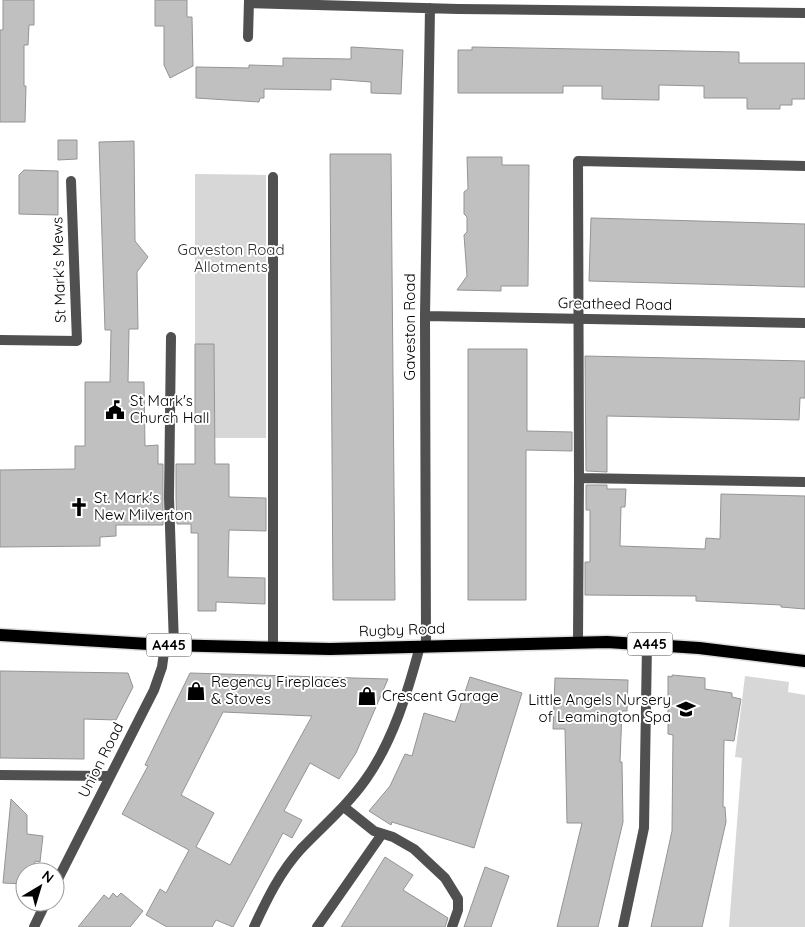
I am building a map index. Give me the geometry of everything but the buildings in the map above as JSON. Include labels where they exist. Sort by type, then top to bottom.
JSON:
[{"type":"main road","name":"Rugby Road","points":[[0,635],[169,645],[330,649],[578,642],[647,644],[805,661]]},
{"type":"street","points":[[248,37],[250,2],[430,8],[805,13]]},
{"type":"street","name":"Gaveston Road","points":[[254,927],[276,883],[288,866],[344,806],[366,779],[381,752],[423,646],[425,316],[430,8]]},
{"type":"street","points":[[578,642],[580,478],[578,161],[805,166]]},
{"type":"street","points":[[273,177],[273,648]]},
{"type":"street","name":"St Mark's Mews","points":[[0,340],[77,340],[71,180]]},
{"type":"street","name":"Greatheed Road","points":[[425,316],[805,323]]},
{"type":"street","name":"Union Road","points":[[65,865],[157,683],[169,645],[171,337]]},
{"type":"street","points":[[580,478],[805,482]]},
{"type":"street","points":[[623,927],[644,828],[647,644]]},
{"type":"street","points":[[0,775],[110,776]]},
{"type":"street","points":[[344,806],[374,832],[393,837],[414,849],[445,878],[458,899],[458,910],[452,927]]},
{"type":"street","points":[[317,927],[382,834]]},
{"type":"street","points":[[34,927],[41,912]]},
{"type":"green space","name":"Gaveston Road Allotments","points":[[195,174],[266,175],[266,438],[215,438],[214,344],[195,344]]},
{"type":"green space","points":[[745,676],[789,682],[788,692],[805,695],[805,927],[729,927],[742,758],[735,757]]},
{"type":"place","name":"St Mark's Church Hall","points":[[115,410]]},
{"type":"place","name":"St. Mark's New Milverton","points":[[79,507]]},
{"type":"place","name":"Regency Fireplaces & Stoves","points":[[196,691]]},
{"type":"place","name":"Crescent Garage","points":[[367,696]]},
{"type":"place","name":"Little Angels Nursery of Leamington Spa","points":[[686,709]]}]
